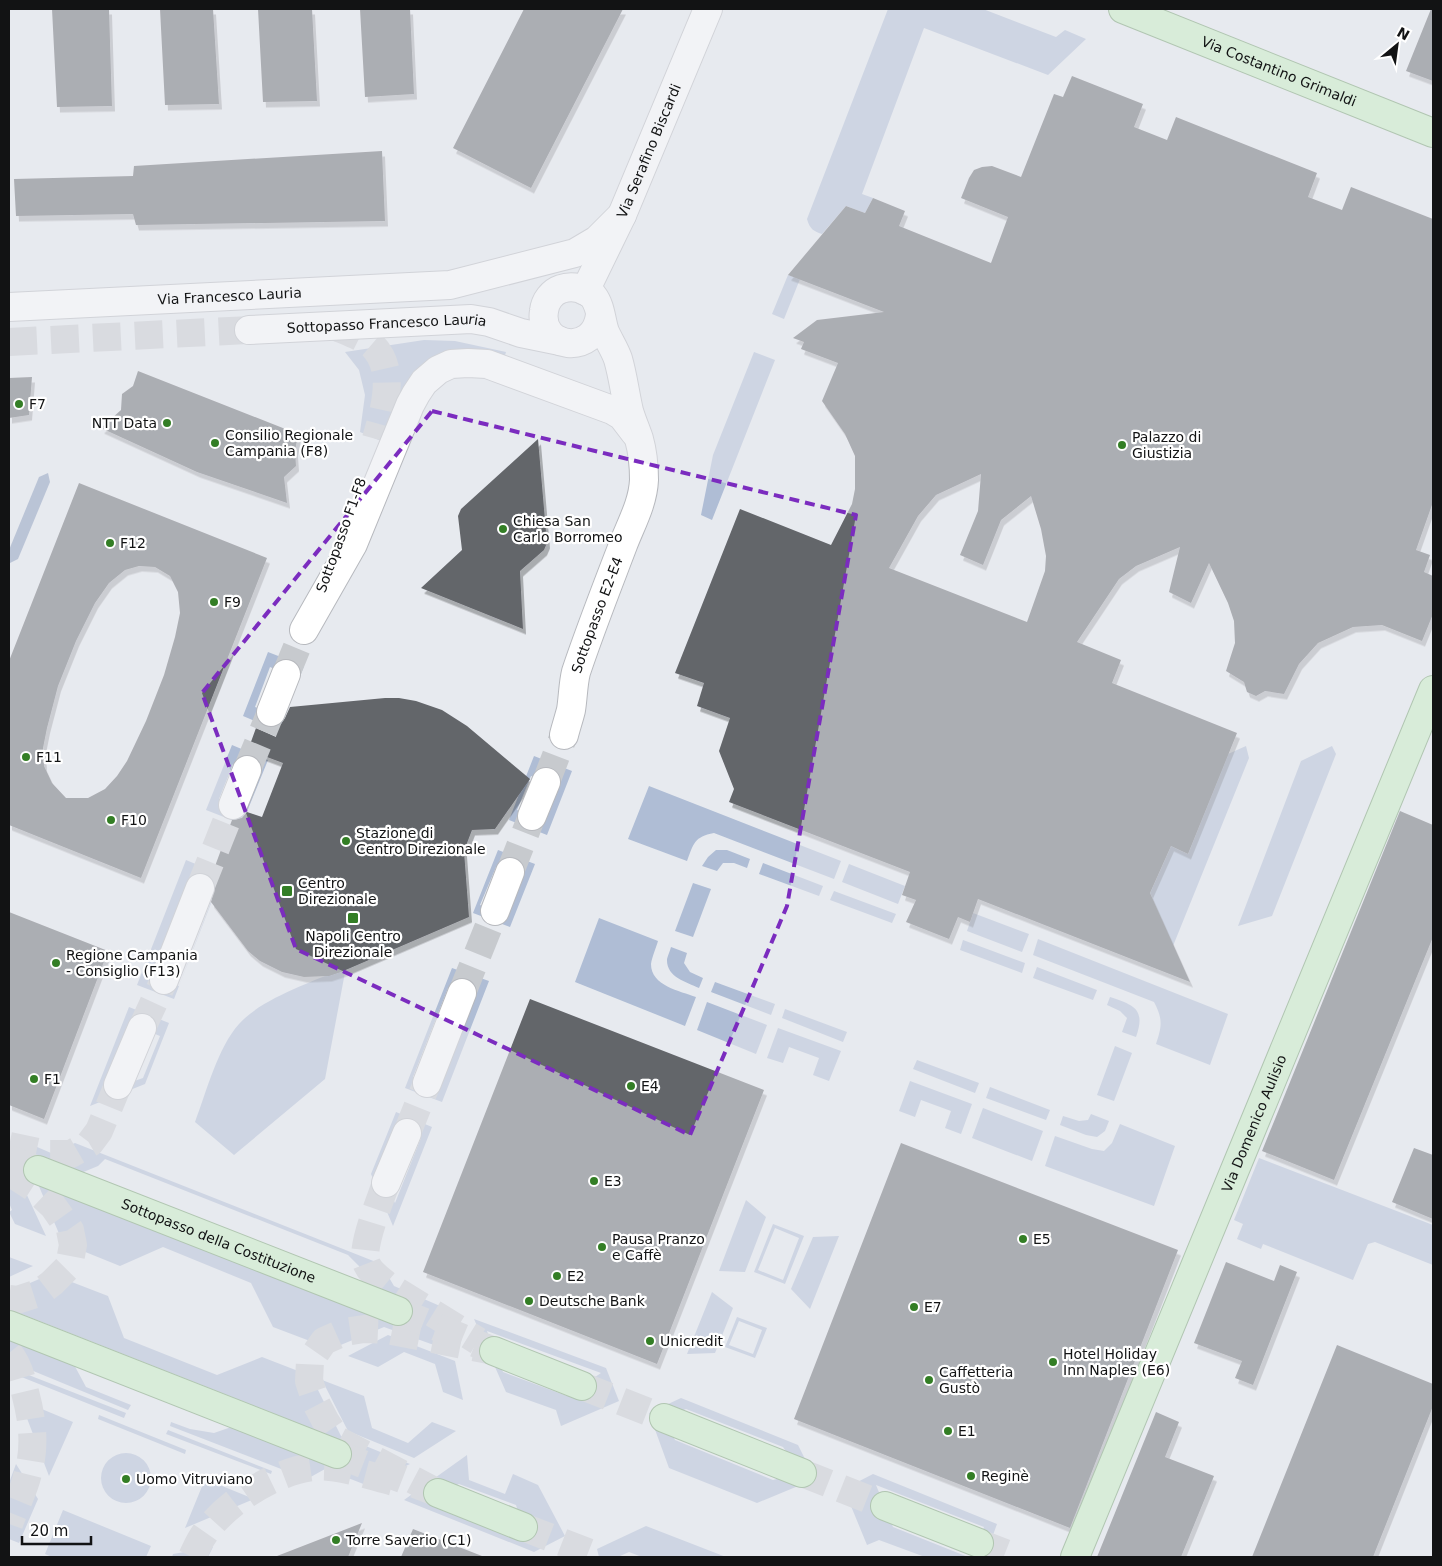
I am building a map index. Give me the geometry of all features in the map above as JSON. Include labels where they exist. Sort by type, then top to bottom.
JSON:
[{"type":"main road","name":"Via Costantino Grimaldi","points":[[1123,9],[1433,133]]},
{"type":"main road","name":"Via Domenico Aulisio","points":[[1075,1557],[1433,690]]},
{"type":"main road","name":"Sottopasso della Costituzione","points":[[38,1170],[398,1311]]},
{"type":"main road","points":[[9,1325],[337,1454]]},
{"type":"main road","points":[[494,1351],[582,1386]]},
{"type":"main road","points":[[664,1418],[802,1473]]},
{"type":"main road","points":[[438,1493],[523,1527]]},
{"type":"main road","points":[[885,1506],[979,1543]]},
{"type":"street","name":"Via Serafino Biscardi","points":[[578,289],[622,215],[708,9]]},
{"type":"street","name":"Via Francesco Lauria","points":[[9,307],[450,285],[575,253],[597,240],[622,215]]},
{"type":"street","points":[[521,267],[578,289],[593,297],[598,305],[600,315],[596,331],[584,341],[576,344],[564,343]]},
{"type":"street","points":[[578,289],[562,289],[553,294],[547,301],[543,319],[546,328],[552,336],[596,358],[618,358]]},
{"type":"street","name":"Sottopasso E2-E4","points":[[564,735],[571,709],[576,674],[640,502],[644,482],[643,458],[639,438],[629,412],[618,358],[605,331],[600,315]]},
{"type":"street","name":"Sottopasso Francesco Lauria","points":[[249,330],[471,319],[489,322],[521,333],[564,343]]},
{"type":"street","name":"Sottopasso F1-F8","points":[[376,439],[326,577],[304,630],[353,544],[410,405],[424,382],[438,370],[451,364],[468,363],[487,364],[509,371],[612,410],[622,416],[639,438]]},
{"type":"street","points":[[271,712],[286,674]]},
{"type":"street","points":[[233,805],[247,770]]},
{"type":"street","points":[[532,816],[546,782]]},
{"type":"street","points":[[495,911],[510,872]]},
{"type":"street","points":[[164,980],[200,888]]},
{"type":"street","points":[[427,1083],[462,993]]},
{"type":"street","points":[[118,1086],[142,1028]]},
{"type":"street","points":[[386,1184],[407,1133]]},
{"type":"highlighted area","points":[[432,411],[856,515],[787,906],[690,1135],[296,949],[202,693]]},
{"type":"shaded area","points":[[888,9],[983,9],[1056,37],[1065,30],[1086,39],[1048,75],[924,28],[862,194],[873,198],[865,213],[846,206],[822,234],[812,229],[807,219]]},
{"type":"shaded area","points":[[788,275],[800,279],[784,319],[772,314]]},
{"type":"shaded area","points":[[424,340],[455,341],[506,352],[503,362],[460,356],[388,444],[360,432],[365,395],[359,370],[345,352]]},
{"type":"shaded area","points":[[754,352],[775,360],[712,520],[701,515],[713,455]]},
{"type":"shaded area","points":[[48,473],[50,482],[18,559],[10,563],[9,550],[39,477]]},
{"type":"shaded area","points":[[268,652],[304,666],[279,731],[243,716]],"holes":[[[270,667],[286,674],[282,717],[255,707]]]},
{"type":"shaded area","points":[[232,745],[268,760],[242,824],[206,810]],"holes":[[[233,764],[260,774],[246,810],[219,799]]]},
{"type":"shaded area","points":[[1246,746],[1249,758],[1173,946],[1150,893],[1171,846],[1188,854],[1228,754]]},
{"type":"shaded area","points":[[1332,746],[1336,754],[1272,916],[1238,926],[1301,761]]},
{"type":"shaded area","points":[[534,756],[572,771],[547,835],[509,820]],"holes":[[[531,776],[546,782],[544,821],[517,810]]]},
{"type":"shaded area","points":[[649,786],[841,861],[834,879],[714,833],[702,837],[696,842],[687,861],[628,839]]},
{"type":"shaded area","points":[[498,850],[535,864],[510,927],[473,913]],"holes":[[[496,867],[522,877],[489,909],[480,905]]]},
{"type":"shaded area","points":[[716,850],[727,850],[750,859],[747,868],[734,863],[723,863],[717,871],[702,866]]},
{"type":"shaded area","points":[[186,860],[222,875],[174,999],[137,985]],"holes":[[[200,888],[214,894],[179,986],[164,980]]]},
{"type":"shaded area","points":[[763,863],[823,886],[819,896],[759,874]]},
{"type":"shaded area","points":[[849,864],[905,886],[898,904],[842,882]]},
{"type":"shaded area","points":[[693,883],[711,889],[693,937],[675,931]]},
{"type":"shaded area","points":[[834,891],[896,914],[892,923],[830,900]]},
{"type":"shaded area","points":[[973,913],[1029,934],[1022,952],[967,931]]},
{"type":"shaded area","points":[[599,918],[658,941],[651,964],[656,978],[661,983],[675,990],[696,997],[685,1026],[575,982]]},
{"type":"shaded area","points":[[1038,939],[1228,1014],[1210,1065],[1156,1044],[1161,1023],[1154,1002],[1033,955]]},
{"type":"shaded area","points":[[963,940],[1025,963],[1022,973],[960,950]]},
{"type":"shaded area","points":[[671,947],[687,953],[684,963],[690,972],[703,978],[699,988],[673,975],[667,959]]},
{"type":"shaded area","points":[[346,967],[325,1079],[234,1155],[195,1122],[213,1071],[225,1045],[239,1024],[261,1006],[289,991]]},
{"type":"shaded area","points":[[1037,967],[1097,990],[1093,1000],[1033,978]]},
{"type":"shaded area","points":[[452,968],[489,981],[442,1102],[405,1088]],"holes":[[[448,988],[475,999],[440,1088],[413,1077]]]},
{"type":"shaded area","points":[[715,982],[775,1004],[771,1015],[711,992]]},
{"type":"shaded area","points":[[1110,997],[1126,1003],[1136,1010],[1140,1020],[1136,1037],[1122,1032],[1127,1018],[1120,1011],[1107,1005]]},
{"type":"shaded area","points":[[707,1002],[767,1025],[756,1054],[697,1030]]},
{"type":"shaded area","points":[[129,1007],[169,1023],[145,1084],[90,1106]],"holes":[[[133,1025],[160,1036],[143,1078],[106,1091]]]},
{"type":"shaded area","points":[[785,1009],[847,1032],[843,1042],[782,1018]]},
{"type":"shaded area","points":[[778,1028],[841,1051],[829,1081],[813,1075],[819,1058],[789,1047],[783,1063],[767,1058]]},
{"type":"shaded area","points":[[1115,1046],[1132,1053],[1114,1101],[1097,1095]]},
{"type":"shaded area","points":[[917,1060],[979,1083],[975,1093],[913,1069]]},
{"type":"shaded area","points":[[910,1081],[972,1104],[961,1134],[945,1128],[951,1111],[921,1100],[915,1117],[899,1111]]},
{"type":"shaded area","points":[[990,1087],[1050,1110],[1046,1120],[986,1098]]},
{"type":"shaded area","points":[[983,1108],[1043,1131],[1032,1161],[972,1138]]},
{"type":"shaded area","points":[[396,1112],[432,1127],[393,1226],[371,1174]],"holes":[[[394,1128],[421,1138],[395,1203],[378,1168]]]},
{"type":"shaded area","points":[[1091,1114],[1109,1121],[1105,1131],[1097,1137],[1060,1125],[1063,1116],[1079,1121],[1088,1120]]},
{"type":"shaded area","points":[[1120,1124],[1175,1146],[1154,1206],[1045,1166],[1055,1136],[1092,1149],[1104,1151],[1112,1143]]},
{"type":"shaded area","points":[[21,1140],[51,1153],[75,1143],[381,1264],[394,1286],[440,1306],[456,1353],[384,1327],[331,1349],[273,1327],[251,1283],[163,1247],[120,1266],[63,1243],[38,1184],[9,1173],[9,1145]],"holes":[[[105,1159],[348,1255],[359,1266],[366,1285],[398,1311],[407,1326],[26,1176],[55,1163],[81,1173],[98,1166]]]},
{"type":"shaded area","points":[[1259,1158],[1433,1225],[1433,1265],[1375,1242],[1368,1244],[1353,1280],[1263,1244],[1261,1249],[1237,1239],[1243,1224],[1234,1220]]},
{"type":"shaded area","points":[[9,1186],[26,1193],[46,1236],[15,1224],[9,1212],[12,1210],[9,1203]]},
{"type":"shaded area","points":[[746,1200],[766,1217],[745,1272],[719,1271]]},
{"type":"shaded area","points":[[773,1224],[804,1236],[785,1284],[754,1272]],"holes":[[[775,1228],[799,1238],[783,1280],[758,1270]]]},
{"type":"shaded area","points":[[839,1236],[810,1309],[791,1289],[813,1237]]},
{"type":"shaded area","points":[[9,1257],[33,1266],[9,1277]]},
{"type":"shaded area","points":[[51,1274],[108,1296],[124,1338],[217,1375],[262,1357],[311,1376],[341,1436],[410,1464],[366,1485],[325,1469],[307,1479],[170,1426],[171,1422],[190,1429],[214,1433],[240,1424],[324,1459],[356,1446],[9,1309],[9,1292]]},
{"type":"shaded area","points":[[712,1292],[733,1308],[715,1353],[687,1354]]},
{"type":"shaded area","points":[[737,1317],[767,1328],[755,1358],[725,1347]],"holes":[[[739,1321],[762,1330],[753,1354],[729,1345]]]},
{"type":"shaded area","points":[[474,1319],[606,1368],[619,1401],[561,1426],[556,1410],[506,1392]],"holes":[[[487,1331],[601,1373],[567,1396],[503,1372]]]},
{"type":"shaded area","points":[[9,1334],[71,1359],[86,1387],[131,1405],[128,1410],[9,1361]]},
{"type":"shaded area","points":[[388,1335],[455,1361],[463,1400],[443,1392],[435,1364],[404,1352],[378,1367],[348,1356]]},
{"type":"shaded area","points":[[21,1372],[126,1413],[124,1418],[19,1376]]},
{"type":"shaded area","points":[[322,1380],[364,1396],[372,1428],[408,1443],[432,1422],[456,1431],[414,1458],[348,1431]]},
{"type":"shaded area","points":[[681,1398],[798,1445],[815,1479],[757,1503],[669,1468],[649,1413]],"holes":[[[686,1409],[783,1447],[801,1473],[773,1480],[675,1440],[664,1418]]]},
{"type":"shaded area","points":[[20,1400],[73,1422],[49,1476]]},
{"type":"shaded area","points":[[99,1415],[186,1450],[185,1454],[98,1419]]},
{"type":"shaded area","points":[[168,1430],[272,1471],[271,1474],[166,1434]]},
{"type":"shaded area","points":[[121,1453],[131,1453],[144,1460],[151,1473],[151,1483],[144,1496],[131,1503],[121,1503],[112,1499],[105,1492],[101,1483],[101,1473],[105,1464],[112,1457]]},
{"type":"shaded area","points":[[467,1455],[469,1480],[505,1494],[513,1474],[538,1485],[565,1536],[534,1552],[404,1500]],"holes":[[[459,1484],[516,1505],[527,1541],[426,1500]]]},
{"type":"shaded area","points":[[16,1464],[38,1499],[19,1543],[9,1539],[9,1483]]},
{"type":"shaded area","points":[[873,1474],[997,1524],[985,1557],[974,1557],[984,1527],[876,1485],[893,1527],[968,1557],[925,1557],[879,1540],[867,1545],[844,1489]]},
{"type":"shaded area","points":[[205,1479],[254,1499],[185,1528]]},
{"type":"shaded area","points":[[63,1510],[151,1546],[146,1557],[52,1557],[45,1554]]},
{"type":"shaded area","points":[[646,1526],[726,1557],[642,1557],[629,1552],[618,1557],[599,1557],[597,1549]]},
{"type":"shaded area","points":[[213,1547],[208,1557],[172,1557],[173,1554]]},
{"type":"building","points":[[52,9],[109,9],[112,106],[57,107]]},
{"type":"building","points":[[160,9],[213,9],[219,104],[165,105]]},
{"type":"building","points":[[258,9],[312,9],[317,101],[263,102]]},
{"type":"building","points":[[360,9],[410,9],[414,94],[365,97]]},
{"type":"building","points":[[524,9],[623,9],[531,188],[453,148]]},
{"type":"building","points":[[1431,9],[1433,9],[1433,81],[1406,71]]},
{"type":"building","points":[[1072,76],[1143,104],[1134,127],[1167,140],[1176,117],[1317,173],[1308,197],[1342,210],[1351,187],[1433,219],[1433,502],[1416,550],[1430,555],[1424,572],[1433,576],[1433,614],[1422,641],[1382,625],[1353,627],[1318,643],[1299,664],[1284,694],[1265,691],[1256,696],[1247,692],[1244,682],[1226,671],[1235,643],[1234,621],[1228,603],[1209,563],[1191,603],[1169,592],[1180,547],[1136,566],[1119,579],[1077,642],[1121,660],[1112,683],[1237,733],[1188,854],[1171,846],[1150,893],[1190,982],[978,899],[970,922],[958,917],[949,939],[906,922],[916,900],[902,895],[910,872],[729,802],[734,789],[719,751],[730,718],[697,706],[704,683],[675,673],[740,509],[831,545],[852,504],[855,489],[855,456],[845,434],[822,401],[838,363],[801,349],[804,342],[793,338],[817,320],[884,312],[788,275],[846,206],[865,213],[873,198],[905,211],[899,226],[991,263],[1008,217],[961,198],[969,178],[974,170],[992,166],[1021,177],[1054,94],[1063,97]],"holes":[[[981,474],[978,511],[960,555],[983,565],[1001,520],[1031,496],[1041,529],[1046,556],[1045,571],[1027,622],[889,568],[918,516],[936,495]]]},
{"type":"building","points":[[382,151],[385,221],[136,225],[133,214],[16,216],[14,179],[133,176],[134,166]]},
{"type":"building","name":"Consilio Regionale Campania (F8)","points":[[138,371],[298,434],[295,451],[296,466],[284,477],[287,503],[197,472],[101,428],[121,410],[122,394],[133,386]]},
{"type":"building","name":"F7","points":[[32,377],[29,415],[9,418],[9,378]]},
{"type":"building","name":"Chiesa San Carlo Borromeo","points":[[538,439],[547,543],[544,550],[520,571],[523,629],[421,588],[462,550],[458,516],[461,509]]},
{"type":"building","points":[[79,483],[267,558],[141,878],[9,825],[9,661]],"holes":[[[139,566],[155,567],[170,576],[178,592],[180,613],[164,675],[146,721],[127,761],[117,776],[105,789],[88,798],[66,798],[52,783],[44,766],[43,748],[58,686],[76,641],[95,603],[109,583],[125,570]]]},
{"type":"building","name":"Stazione di Centro Direzionale","points":[[385,698],[416,701],[442,710],[467,726],[530,779],[495,829],[472,830],[464,851],[469,917],[329,976],[304,977],[282,972],[260,961],[248,951],[211,902],[215,886],[211,877],[232,820],[242,818],[247,812],[262,817],[283,763],[248,750],[256,728],[276,737],[275,727],[281,724],[290,707]]},
{"type":"building","points":[[1400,811],[1433,825],[1433,937],[1334,1180],[1262,1151]]},
{"type":"building","points":[[9,912],[108,951],[44,1119],[9,1105]]},
{"type":"building","points":[[530,999],[764,1090],[657,1364],[423,1272]]},
{"type":"building","points":[[901,1143],[1178,1250],[1070,1528],[794,1419]]},
{"type":"building","points":[[1414,1148],[1433,1155],[1433,1219],[1392,1202]]},
{"type":"building","points":[[1226,1262],[1274,1281],[1280,1265],[1297,1272],[1253,1385],[1235,1378],[1242,1361],[1194,1343]]},
{"type":"building","points":[[1337,1345],[1433,1384],[1433,1406],[1373,1557],[1252,1557]]},
{"type":"building","points":[[1156,1412],[1179,1422],[1165,1457],[1214,1476],[1181,1557],[1097,1557]]},
{"type":"building","name":"Torre Saverio (C1)","points":[[362,1523],[348,1557],[277,1556]]},
{"type":"building","points":[[413,1529],[482,1556],[482,1557],[401,1557]]},
{"type":"tunnel","points":[[334,326],[360,337],[373,346],[385,367],[387,391],[376,439]]},
{"type":"tunnel","points":[[9,342],[249,330]]},
{"type":"tunnel","points":[[286,674],[304,630]]},
{"type":"tunnel","points":[[247,770],[271,712]]},
{"type":"tunnel","points":[[546,782],[564,735]]},
{"type":"tunnel","points":[[200,888],[233,805]]},
{"type":"tunnel","points":[[510,872],[532,816]]},
{"type":"tunnel","points":[[462,993],[495,911]]},
{"type":"tunnel","points":[[142,1028],[164,980]]},
{"type":"tunnel","points":[[407,1133],[427,1083]]},
{"type":"tunnel","points":[[9,1146],[47,1154],[71,1154],[90,1143],[99,1131],[118,1085]]},
{"type":"tunnel","points":[[9,1159],[38,1170]]},
{"type":"tunnel","points":[[9,1172],[34,1188],[53,1206],[70,1230],[73,1245],[69,1266],[52,1283],[39,1293],[17,1300],[9,1299]]},
{"type":"tunnel","points":[[386,1183],[366,1245],[367,1266],[387,1285],[478,1341]]},
{"type":"tunnel","points":[[398,1311],[494,1351]]},
{"type":"tunnel","points":[[438,1493],[339,1441],[317,1405],[309,1381],[310,1361],[324,1341],[344,1332],[364,1329],[387,1330],[494,1351]]},
{"type":"tunnel","points":[[9,1353],[17,1367],[22,1382],[30,1412],[32,1432],[30,1463],[22,1492],[9,1524]]},
{"type":"tunnel","points":[[582,1386],[664,1418]]},
{"type":"tunnel","points":[[337,1454],[438,1493]]},
{"type":"tunnel","points":[[192,1557],[199,1542],[215,1520],[244,1496],[278,1477],[314,1467],[330,1467],[398,1483]]},
{"type":"tunnel","points":[[802,1473],[885,1506]]},
{"type":"tunnel","points":[[523,1527],[600,1557]]},
{"type":"tunnel","points":[[979,1543],[1015,1557]]},
{"type":"place","name":"F7","points":[[19,404]]},
{"type":"place","name":"NTT Data","points":[[167,423]]},
{"type":"place","name":"Consilio Regionale Campania (F8)","points":[[215,443]]},
{"type":"place","name":"Palazzo di Giustizia","points":[[1122,445]]},
{"type":"place","name":"Chiesa San Carlo Borromeo","points":[[503,529]]},
{"type":"place","name":"F12","points":[[110,543]]},
{"type":"place","name":"F9","points":[[214,602]]},
{"type":"place","name":"F11","points":[[26,757]]},
{"type":"place","name":"F10","points":[[111,820]]},
{"type":"place","name":"Stazione di Centro Direzionale","points":[[346,841]]},
{"type":"place","name":"Centro Direzionale","points":[[287,891]]},
{"type":"place","name":"Napoli Centro Direzionale","points":[[353,918]]},
{"type":"place","name":"Regione Campania - Consiglio (F13)","points":[[56,963]]},
{"type":"place","name":"F1","points":[[34,1079]]},
{"type":"place","name":"E4","points":[[631,1086]]},
{"type":"place","name":"E3","points":[[594,1181]]},
{"type":"place","name":"E5","points":[[1023,1239]]},
{"type":"place","name":"Pausa Pranzo e Caffè","points":[[602,1247]]},
{"type":"place","name":"E2","points":[[557,1276]]},
{"type":"place","name":"Deutsche Bank","points":[[529,1301]]},
{"type":"place","name":"E7","points":[[914,1307]]},
{"type":"place","name":"Unicredit","points":[[650,1341]]},
{"type":"place","name":"Hotel Holiday Inn Naples (E6)","points":[[1053,1362]]},
{"type":"place","name":"Caffetteria Gustò","points":[[929,1380]]},
{"type":"place","name":"E1","points":[[948,1431]]},
{"type":"place","name":"Reginè","points":[[971,1476]]},
{"type":"place","name":"Uomo Vitruviano","points":[[126,1479]]},
{"type":"place","name":"Torre Saverio (C1)","points":[[336,1540]]}]
